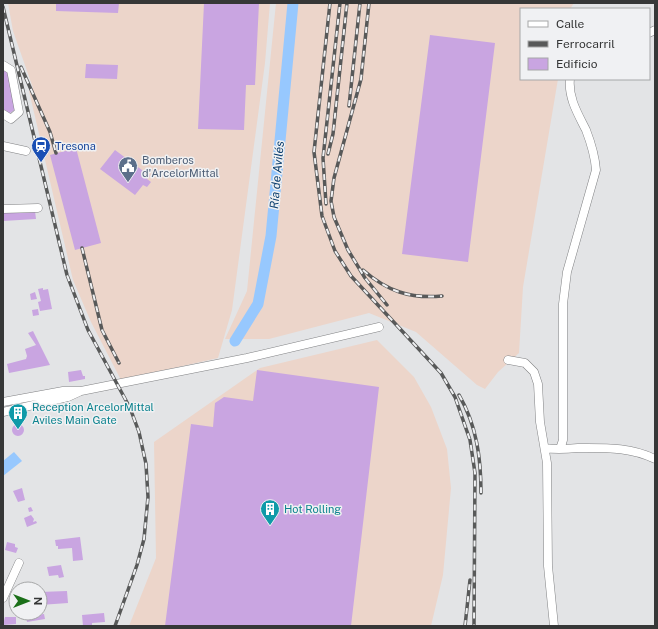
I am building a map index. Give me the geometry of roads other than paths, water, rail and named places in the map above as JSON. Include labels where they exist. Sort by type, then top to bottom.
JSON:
[{"type":"street","points":[[3,65],[11,70],[19,112],[11,119],[3,114]]},
{"type":"street","points":[[560,449],[563,440],[563,304],[567,272],[596,170],[595,155],[586,131],[574,107],[570,80]]},
{"type":"street","points":[[3,146],[26,151]]},
{"type":"street","points":[[3,209],[38,208]]},
{"type":"street","points":[[3,402],[63,391],[81,391],[247,358],[379,326]]},
{"type":"street","points":[[508,360],[525,363],[534,372],[538,384],[540,422],[547,463],[548,566],[554,626]]},
{"type":"street","points":[[3,412],[68,397],[81,391]]},
{"type":"street","points":[[545,448],[621,449],[641,452],[655,459]]},
{"type":"street","points":[[3,598],[19,563]]},
{"type":"water","points":[[14,452],[22,461],[3,476],[3,461]]},
{"type":"waterway","name":"Ría de Avilés","points":[[235,341],[258,304],[271,236],[293,3]]},
{"type":"railway","points":[[330,3],[314,152],[322,216],[335,251],[351,276],[441,373],[455,397],[470,440],[475,473],[474,626]]},
{"type":"railway","points":[[326,204],[323,158],[340,3]]},
{"type":"railway","points":[[328,154],[333,134],[347,3]]},
{"type":"railway","points":[[349,106],[360,3]]},
{"type":"railway","points":[[369,3],[361,79],[334,178],[331,201],[334,217],[348,250],[365,278],[387,305]]},
{"type":"railway","points":[[3,7],[67,275],[88,330],[130,408],[139,432],[146,464],[148,497],[144,539],[137,565],[115,626]]},
{"type":"railway","points":[[21,67],[50,132],[56,153]]},
{"type":"railway","points":[[82,248],[102,330],[119,363]]},
{"type":"railway","points":[[363,270],[390,288],[409,295],[430,297],[442,296]]},
{"type":"railway","points":[[459,395],[470,419],[477,443],[481,493]]},
{"type":"railway","points":[[465,626],[470,580]]},
{"type":"place","name":"Tresona","points":[[41,163]]},
{"type":"place","name":"Bomberos d'ArcelorMittal","points":[[128,183]]},
{"type":"place","name":"Reception ArcelorMittal Aviles Main Gate","points":[[18,430]]},
{"type":"place","name":"Hot Rolling","points":[[270,526]]}]
